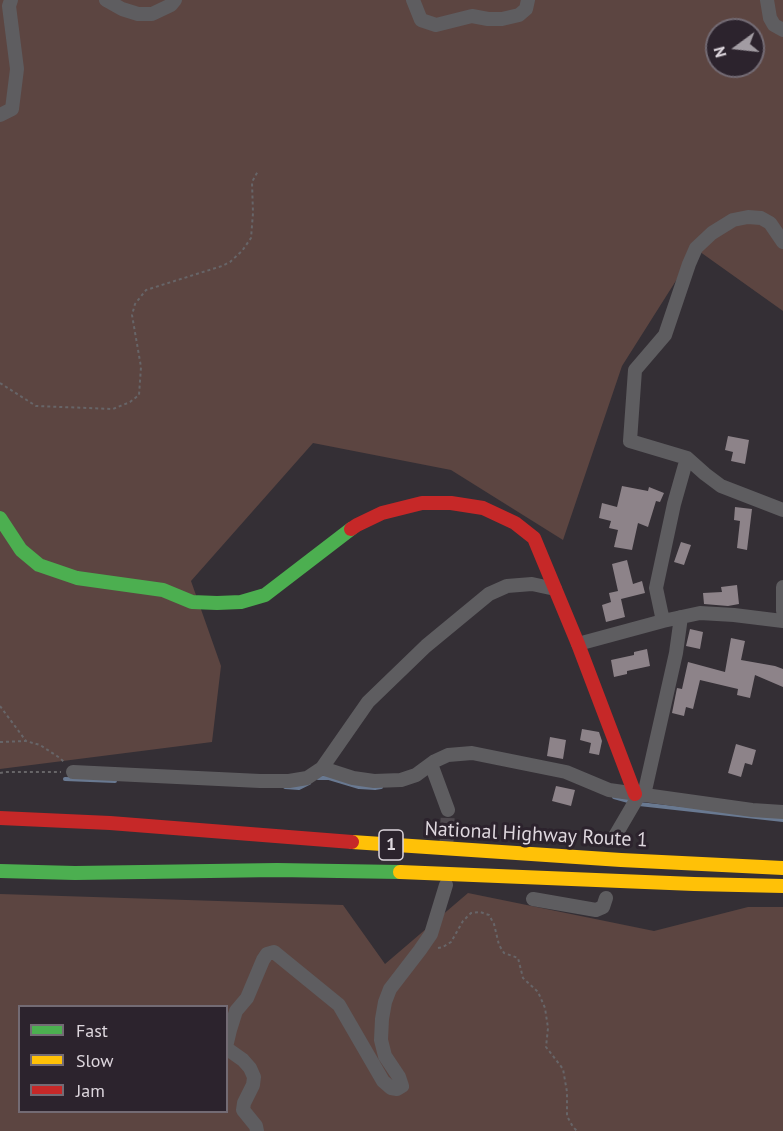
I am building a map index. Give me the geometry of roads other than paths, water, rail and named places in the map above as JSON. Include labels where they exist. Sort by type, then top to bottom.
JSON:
[{"type":"main road","points":[[0,518],[21,550],[39,565],[77,578],[163,590],[192,602],[217,603],[242,602],[265,595],[357,525],[382,513],[422,503],[451,503],[483,508],[515,523],[534,538],[640,795]]},
{"type":"main road","name":"National Highway Route 1","points":[[0,818],[110,823],[481,851],[783,868]]},
{"type":"main road","name":"1","points":[[0,871],[75,873],[277,870],[439,873],[783,886]]},
{"type":"street","points":[[0,115],[12,109],[17,69],[9,6],[11,0]]},
{"type":"street","points":[[106,0],[122,9],[138,14],[152,14],[171,5],[175,0]]},
{"type":"street","points":[[413,0],[421,20],[436,24],[472,16],[495,19],[519,15],[526,9],[528,0]]},
{"type":"street","points":[[767,0],[770,18],[774,25],[783,30]]},
{"type":"street","points":[[783,242],[770,223],[761,218],[748,217],[733,220],[712,233],[696,248],[665,335],[636,370],[630,441],[687,458],[721,486],[783,510]]},
{"type":"street","points":[[663,621],[656,588],[674,504],[687,458]]},
{"type":"street","points":[[73,772],[248,781],[307,778],[322,768],[368,702],[426,646],[489,594],[507,586],[532,585],[555,589]]},
{"type":"street","points":[[783,587],[783,611]]},
{"type":"street","points":[[578,644],[700,613],[783,621]]},
{"type":"street","points":[[615,836],[640,795],[676,653],[681,617]]},
{"type":"street","points":[[322,768],[353,778],[374,781],[401,780],[416,775],[448,755],[472,753],[566,772],[609,790],[752,810],[783,812]]},
{"type":"street","points":[[431,764],[448,810]]},
{"type":"street","points":[[228,1039],[236,1011],[247,998],[263,960],[267,954],[274,952],[339,1005],[383,1081],[391,1088],[397,1089],[402,1086],[399,1077],[385,1056],[381,1040],[385,1002],[390,989],[431,934],[446,885]]},
{"type":"street","points":[[533,899],[596,910],[603,907],[606,898]]},
{"type":"street","points":[[228,1049],[243,1060],[254,1077],[243,1110],[256,1126],[257,1131]]},
{"type":"waterway","points":[[318,778],[329,778],[359,787],[381,787]]},
{"type":"waterway","points":[[65,779],[115,781]]},
{"type":"waterway","points":[[285,787],[299,788],[309,783]]},
{"type":"waterway","points":[[614,797],[639,804],[783,820]]},
{"type":"tunnel","points":[[446,853],[448,810]]}]
